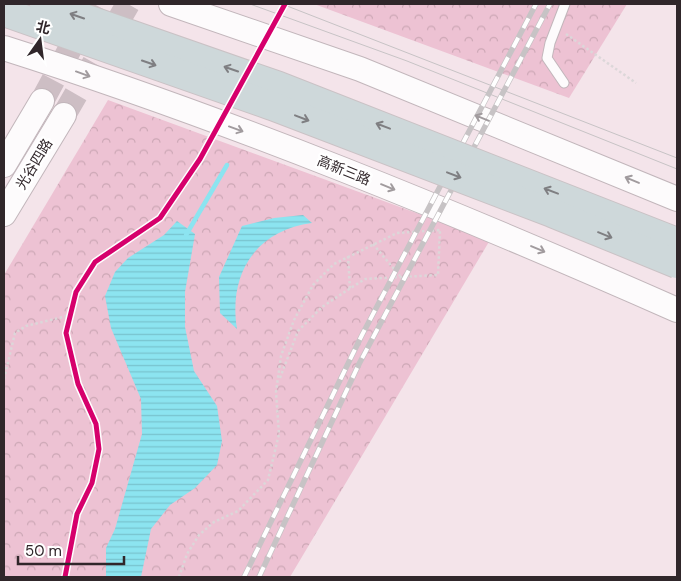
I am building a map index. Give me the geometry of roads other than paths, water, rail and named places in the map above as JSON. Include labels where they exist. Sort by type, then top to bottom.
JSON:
[{"type":"highway","points":[[44,4],[279,86],[677,242]]},
{"type":"highway","points":[[4,12],[272,106],[552,212],[677,264]]},
{"type":"main road","points":[[170,4],[360,69],[677,198]]},
{"type":"main road","name":"高新三路","points":[[4,48],[76,71],[331,164],[537,249],[677,310]]},
{"type":"main road","name":"光谷四路","points":[[4,165],[42,101]]},
{"type":"main road","name":"光谷四路","points":[[4,214],[64,115]]},
{"type":"lane","points":[[564,83],[546,58],[565,4]]},
{"type":"water","points":[[303,215],[312,223],[292,227],[275,235],[261,245],[250,258],[242,273],[237,290],[235,309],[237,329],[220,313],[219,277],[242,226],[274,218]]},
{"type":"water","points":[[177,221],[195,234],[185,292],[185,327],[194,371],[217,406],[222,441],[217,465],[195,488],[170,505],[151,529],[141,577],[106,577],[106,548],[115,529],[142,434],[141,399],[111,328],[105,296],[115,272],[128,258],[164,235]]},
{"type":"waterway","points":[[186,235],[227,165]]},
{"type":"tunnel","points":[[42,101],[94,4]]},
{"type":"tunnel","points":[[64,115],[128,4]]},
{"type":"tram line","points":[[250,4],[407,61],[677,169]]},
{"type":"tram line","points":[[282,4],[677,158]]},
{"type":"railway","points":[[244,577],[362,335],[536,4]]},
{"type":"railway","points":[[259,577],[359,364],[550,4]]}]
